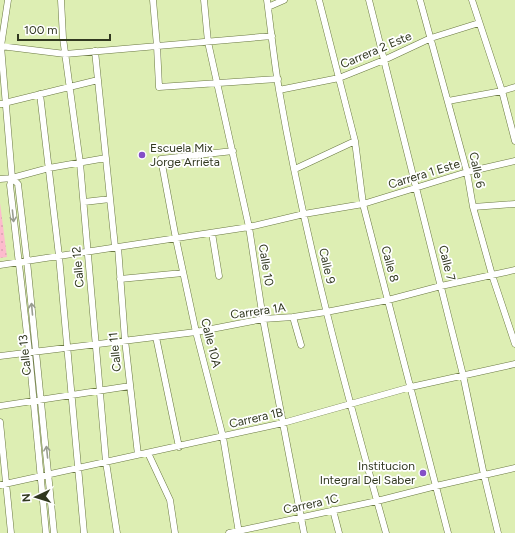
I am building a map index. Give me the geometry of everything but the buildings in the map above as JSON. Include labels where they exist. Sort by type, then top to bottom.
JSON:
[{"type":"street","name":"Calle 13","points":[[8,0],[1,46],[3,104],[12,178],[10,185],[18,262],[41,400],[54,533]]},
{"type":"street","name":"Calle 12","points":[[61,0],[65,54],[84,202],[106,462],[117,533]]},
{"type":"street","points":[[153,0],[159,87],[278,79]]},
{"type":"street","name":"Calle 10","points":[[204,0],[208,42],[249,227],[263,319],[304,533]]},
{"type":"street","points":[[267,3],[284,0]]},
{"type":"street","name":"Calle 8","points":[[319,0],[355,141],[363,204],[448,533]]},
{"type":"street","name":"Calle 7","points":[[369,0],[464,375],[484,475],[498,533]]},
{"type":"street","name":"Calle 6","points":[[420,0],[467,172],[473,207],[492,275],[515,344]]},
{"type":"street","points":[[472,0],[502,91],[515,141]]},
{"type":"street","name":"Calle 9","points":[[267,3],[279,90],[304,214],[326,312],[386,533]]},
{"type":"street","name":"Carrera 2 Este","points":[[279,90],[339,78],[384,60],[431,38],[479,23]]},
{"type":"street","points":[[1,46],[65,54],[272,36]]},
{"type":"street","name":"Calle 11","points":[[95,51],[138,455]]},
{"type":"street","points":[[3,104],[98,80]]},
{"type":"street","points":[[448,101],[502,91],[515,87]]},
{"type":"street","points":[[40,94],[59,256],[84,533]]},
{"type":"street","points":[[295,169],[355,141]]},
{"type":"street","name":"Calle 10A","points":[[233,151],[161,159],[196,332],[223,436],[238,532]]},
{"type":"street","points":[[0,179],[12,178],[49,168],[106,158]]},
{"type":"street","name":"Carrera 1 Este","points":[[0,265],[249,227],[304,214],[363,204],[467,172],[515,161]]},
{"type":"street","name":"Calle 13","points":[[12,178],[18,184],[27,261],[33,401],[46,533]]},
{"type":"street","points":[[84,202],[110,199]]},
{"type":"street","points":[[473,207],[515,204]]},
{"type":"street","points":[[212,233],[219,276]]},
{"type":"street","name":"Carrera 1A","points":[[0,356],[196,332],[263,319],[293,317],[326,312],[388,300],[441,286],[515,270]]},
{"type":"street","points":[[120,279],[183,273]]},
{"type":"street","points":[[293,317],[301,345]]},
{"type":"street","points":[[156,337],[179,447]]},
{"type":"street","name":"Carrera 1B","points":[[3,484],[179,447],[282,423],[411,387],[515,364]]},
{"type":"street","points":[[0,406],[130,386]]},
{"type":"street","points":[[0,422],[3,484],[11,533]]},
{"type":"street","points":[[148,453],[170,500],[175,533]]},
{"type":"street","name":"Carrera 1C","points":[[229,533],[377,501],[515,468]]},
{"type":"street","points":[[333,510],[339,533]]},
{"type":"shaded area","points":[[0,203],[7,257],[0,258]]},
{"type":"place","name":"Escuela Mix Jorge Arrieta","points":[[142,155]]},
{"type":"place","name":"Institucion Integral Del Saber","points":[[423,473]]}]
